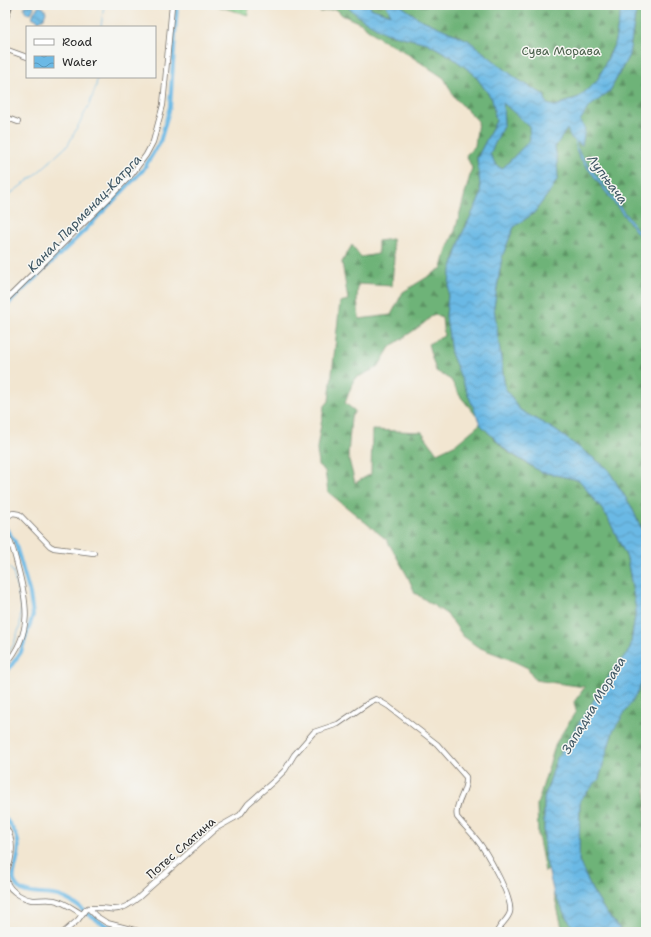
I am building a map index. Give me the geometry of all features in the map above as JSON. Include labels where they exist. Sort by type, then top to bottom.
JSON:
[{"type":"street","points":[[5,15],[9,5]]},
{"type":"street","points":[[5,301],[132,174],[153,142],[163,105],[172,5]]},
{"type":"street","points":[[5,49],[26,58]]},
{"type":"street","points":[[5,117],[18,122]]},
{"type":"street","points":[[5,518],[13,513],[18,514],[50,546],[54,548],[94,553]]},
{"type":"street","points":[[5,532],[13,547],[25,597],[27,613],[22,638],[16,651],[5,665]]},
{"type":"street","name":"Потес Слатина","points":[[87,908],[95,907],[118,909],[126,906],[138,898],[215,829],[240,815],[248,804],[285,770],[294,755],[314,732],[338,724],[370,702],[380,700],[437,744],[466,777],[465,788],[456,812],[457,817],[478,840],[495,869],[503,885],[510,908],[510,912],[497,932]]},
{"type":"street","points":[[5,826],[11,838],[12,847],[6,874],[6,880],[9,886],[25,898],[32,900],[54,900],[64,903],[82,914]]},
{"type":"street","points":[[64,932],[87,908],[107,923],[142,932]]},
{"type":"green space","points":[[214,5],[248,6],[248,15]]},
{"type":"green space","points":[[317,5],[345,5],[362,19],[385,33],[427,43],[450,56],[474,74],[492,99],[496,121],[477,158],[481,195],[463,232],[450,274],[446,316],[451,353],[478,418],[460,396],[451,380],[436,371],[428,344],[444,336],[442,318],[434,314],[423,324],[390,347],[378,367],[354,379],[345,403],[355,411],[351,417],[348,456],[355,483],[371,474],[372,430],[422,432],[437,453],[456,444],[480,424],[506,451],[541,472],[579,480],[607,516],[627,558],[636,610],[630,649],[614,669],[557,758],[544,799],[544,852],[548,870],[545,872],[538,835],[537,805],[556,743],[576,711],[574,702],[585,687],[535,680],[528,668],[478,647],[463,636],[448,615],[415,593],[408,577],[387,540],[328,492],[325,471],[318,465],[317,448],[324,407],[329,401],[340,302],[348,300],[342,262],[352,245],[361,257],[378,254],[378,241],[392,239],[394,257],[392,286],[358,284],[357,299],[359,319],[391,315],[403,292],[442,268],[447,249],[455,231],[472,168],[466,155],[475,146],[478,121],[455,98],[444,78],[400,49],[382,40],[360,23],[342,15],[336,9],[320,12]]},
{"type":"green space","points":[[371,5],[386,5],[392,15],[370,8]]},
{"type":"green space","name":"Сува Морава","points":[[400,5],[622,5],[622,8],[614,45],[597,81],[579,97],[555,106],[547,104],[544,95],[517,79],[468,40],[420,19]]},
{"type":"green space","points":[[637,5],[646,5],[646,538],[631,506],[607,468],[555,430],[520,410],[505,388],[494,307],[502,257],[514,227],[534,213],[558,178],[555,147],[567,128],[580,121],[587,108],[610,91],[629,55]]},
{"type":"green space","points":[[503,103],[530,126],[530,140],[502,169],[496,165],[490,154],[504,124]]},
{"type":"green space","points":[[646,669],[646,932],[623,932],[607,914],[592,890],[579,861],[580,800],[599,779],[613,730],[638,692]]},
{"type":"green space","points":[[554,894],[571,924],[579,932],[566,932],[562,927]]},
{"type":"water","points":[[26,5],[33,5],[34,8],[31,13],[26,13],[24,8]]},
{"type":"water","name":"Западна Морава","points":[[345,5],[371,5],[370,8],[391,15],[386,5],[400,5],[420,19],[468,40],[517,79],[544,95],[547,104],[555,106],[579,97],[597,81],[614,45],[622,5],[637,5],[629,55],[610,91],[588,108],[580,121],[585,129],[582,146],[571,138],[567,129],[555,147],[558,178],[534,213],[514,227],[502,257],[494,307],[505,388],[520,410],[555,430],[607,468],[631,506],[646,538],[646,669],[638,692],[613,731],[599,779],[580,800],[579,861],[592,890],[607,914],[623,932],[579,932],[571,924],[554,894],[544,852],[544,799],[557,758],[614,669],[630,649],[636,610],[627,558],[607,516],[579,480],[541,472],[506,450],[480,424],[451,353],[446,316],[450,274],[463,232],[481,195],[477,158],[496,121],[492,99],[474,74],[450,56],[427,43],[385,33],[362,19]],"holes":[[[503,103],[529,126],[530,140],[502,169],[496,165],[490,154],[504,124]]]},
{"type":"water","points":[[39,6],[44,8],[46,12],[44,18],[39,21],[32,17]]},
{"type":"water","points":[[576,149],[578,149],[580,154],[646,241],[646,245],[579,157]]},
{"type":"waterway","points":[[101,26],[104,5]]},
{"type":"waterway","name":"Канал Парменац-Катрга","points":[[5,307],[83,232],[143,170],[160,142],[170,107],[177,5]]},
{"type":"waterway","points":[[5,198],[34,176],[68,145],[89,105],[96,87],[97,78]]},
{"type":"waterway","name":"Лупњача","points":[[575,140],[577,150]]},
{"type":"waterway","name":"Канал Парменац-Катрга","points":[[5,527],[15,542],[30,594],[33,615],[21,652],[5,672]]},
{"type":"waterway","points":[[5,562],[13,572],[21,606],[20,626],[13,646],[5,657]]},
{"type":"waterway","name":"Канал Парменац-Катрга","points":[[5,818],[15,833],[18,842],[19,848],[13,875],[14,881],[21,890],[64,898],[110,927],[134,932]]},
{"type":"waterway","points":[[5,839],[5,856]]}]
